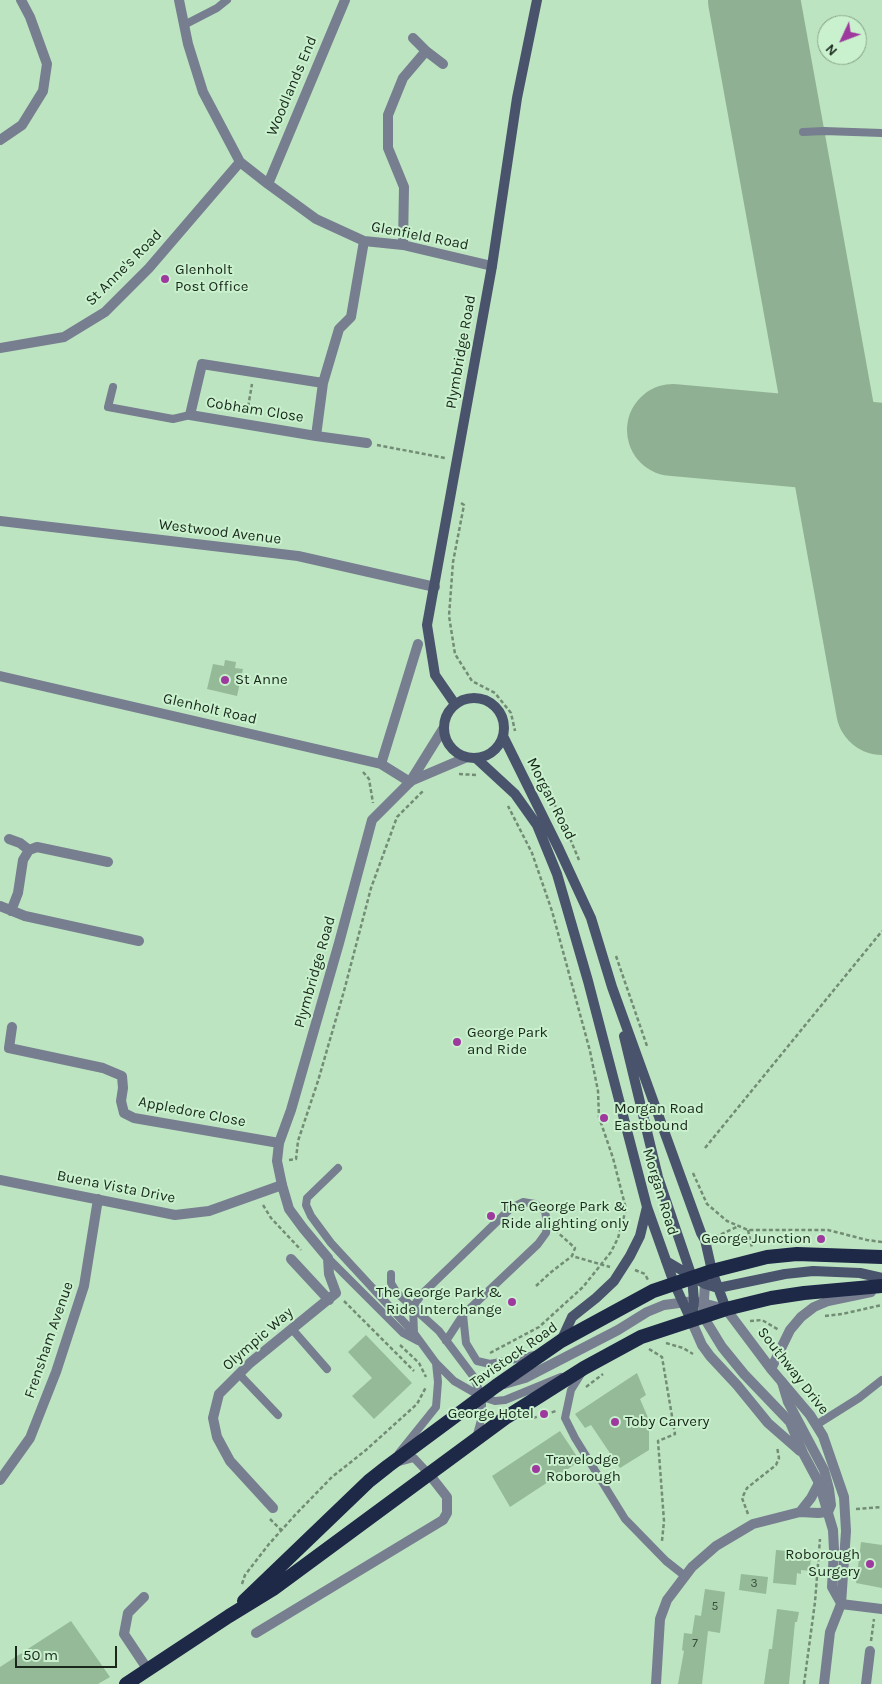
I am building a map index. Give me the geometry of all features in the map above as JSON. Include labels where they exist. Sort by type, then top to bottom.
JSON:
[{"type":"highway","name":"Tavistock Road","points":[[229,1616],[278,1566],[369,1481],[496,1386],[561,1341],[653,1291],[712,1271],[767,1257],[797,1254],[882,1257]]},
{"type":"highway","name":"Tavistock Road","points":[[126,1684],[281,1584],[505,1418],[584,1368],[641,1337],[698,1310],[726,1309],[771,1298],[804,1293],[882,1286]]},
{"type":"main road","name":"Plymbridge Road","points":[[443,729],[447,713],[455,704],[436,675],[427,626],[492,266],[517,98],[536,0]]},
{"type":"main road","points":[[455,704],[464,699],[486,700],[496,707],[502,716],[505,728],[504,738],[497,750],[477,759]]},
{"type":"main road","points":[[443,729],[447,742],[455,752],[465,758]]},
{"type":"main road","name":"Morgan Road","points":[[504,738],[591,918],[612,987],[705,1240],[712,1271],[726,1309]]},
{"type":"main road","name":"Plymbridge Road","points":[[465,758],[477,759]]},
{"type":"main road","name":"Morgan Road","points":[[477,759],[515,794],[537,825],[557,874],[588,981],[647,1207],[674,1283],[683,1301],[698,1310]]},
{"type":"main road","name":"Morgan Road","points":[[612,987],[658,1177],[692,1277],[698,1310]]},
{"type":"main road","points":[[561,1341],[572,1317],[614,1281],[640,1236],[647,1207]]},
{"type":"main road","points":[[666,1261],[705,1284],[718,1288],[786,1274],[813,1271],[860,1273],[882,1278]]},
{"type":"street","points":[[0,140],[22,125],[43,90],[47,64],[30,17],[21,0]]},
{"type":"street","name":"Glenfield Road","points":[[179,0],[203,92],[240,162],[316,219],[364,241],[403,245],[492,266]]},
{"type":"street","name":"Woodlands End","points":[[268,184],[345,0]]},
{"type":"street","points":[[413,38],[443,64]]},
{"type":"street","points":[[403,245],[404,187],[388,148],[388,115],[403,78],[426,51]]},
{"type":"street","name":"St Anne's Road","points":[[0,348],[64,337],[104,312],[149,268],[240,162]]},
{"type":"street","name":"Cobham Close","points":[[323,383],[202,364],[190,415],[316,436],[323,383],[339,329],[351,317],[364,241]]},
{"type":"street","points":[[316,436],[367,443]]},
{"type":"street","name":"Westwood Avenue","points":[[0,521],[298,556],[435,587]]},
{"type":"street","points":[[381,764],[418,644]]},
{"type":"street","name":"Glenholt Road","points":[[0,676],[381,764],[410,782]]},
{"type":"street","name":"Plymbridge Road","points":[[282,1185],[278,1161],[279,1143],[291,1110],[372,820],[410,782],[443,729]]},
{"type":"street","name":"Plymbridge Road","points":[[410,782],[465,758]]},
{"type":"street","points":[[9,839],[20,843],[29,850]]},
{"type":"street","points":[[11,911],[18,893],[23,860],[29,850],[37,848],[108,862]]},
{"type":"street","points":[[0,906],[25,916],[140,941]]},
{"type":"street","name":"Appledore Close","points":[[12,1027],[10,1048],[103,1068],[122,1076],[121,1101],[124,1113],[134,1118],[279,1143]]},
{"type":"street","name":"Buena Vista Drive","points":[[0,1180],[175,1215],[209,1211],[282,1185]]},
{"type":"street","points":[[282,1185],[290,1209],[328,1258],[332,1296]]},
{"type":"street","name":"Frensham Avenue","points":[[0,1480],[30,1438],[56,1372],[84,1286],[98,1200]]},
{"type":"street","points":[[291,1259],[332,1296]]},
{"type":"street","points":[[712,1271],[705,1284],[698,1310],[710,1356],[768,1423],[803,1453]]},
{"type":"street","points":[[771,1369],[790,1330],[814,1306],[828,1301],[882,1290]]},
{"type":"street","name":"Olympic Way","points":[[273,1508],[230,1461],[217,1437],[213,1418],[220,1394],[239,1374],[332,1296]]},
{"type":"street","points":[[496,1386],[525,1378],[618,1330],[648,1312],[664,1305],[683,1301],[698,1310],[722,1347],[790,1422],[803,1453],[819,1483],[828,1512],[833,1530],[832,1587],[841,1604],[879,1608]]},
{"type":"street","name":"Southway Drive","points":[[726,1309],[771,1369],[810,1415],[822,1436],[844,1497],[846,1531],[841,1604],[830,1632],[824,1684]]},
{"type":"street","points":[[782,1382],[788,1402],[824,1470],[831,1505],[828,1512]]},
{"type":"street","points":[[256,1633],[443,1520],[447,1514],[447,1497],[429,1474]]},
{"type":"street","points":[[800,1512],[811,1498],[819,1483]]},
{"type":"street","points":[[656,1684],[660,1620],[667,1600],[685,1576],[716,1546],[752,1524],[800,1512],[828,1512]]},
{"type":"street","points":[[144,1597],[128,1613],[124,1634],[148,1670]]},
{"type":"street","points":[[866,1684],[870,1651]]},
{"type":"lane","points":[[184,25],[217,8],[227,0]]},
{"type":"lane","points":[[803,132],[824,131],[882,134]]},
{"type":"lane","points":[[113,387],[108,406],[173,419],[190,415]]},
{"type":"lane","points":[[338,1168],[307,1198],[306,1205],[311,1216],[331,1243],[414,1333],[436,1363],[454,1381],[482,1397],[495,1401],[505,1400],[584,1368]]},
{"type":"lane","points":[[414,1333],[413,1307],[422,1294],[511,1208],[523,1202],[535,1204],[545,1212],[546,1233],[538,1244],[464,1315],[446,1340]]},
{"type":"lane","points":[[328,1258],[403,1333],[422,1344]]},
{"type":"lane","points":[[390,1274],[391,1283],[397,1293],[438,1331],[473,1376],[482,1397],[481,1420],[476,1439]]},
{"type":"lane","points":[[464,1315],[466,1343],[477,1361],[490,1364],[544,1353]]},
{"type":"lane","points":[[292,1329],[327,1369]]},
{"type":"lane","points":[[388,1466],[436,1407],[438,1382],[436,1363]]},
{"type":"lane","points":[[584,1368],[571,1390],[565,1418],[624,1519],[660,1555],[685,1576]]},
{"type":"lane","points":[[239,1374],[278,1414]]},
{"type":"lane","points":[[816,1426],[860,1398],[882,1380]]},
{"type":"lane","points":[[388,1466],[414,1458],[429,1474]]},
{"type":"path","points":[[246,424],[254,372]]},
{"type":"path","points":[[367,443],[456,460]]},
{"type":"path","points":[[352,758],[369,779],[373,802],[372,820]]},
{"type":"path","points":[[453,774],[478,775]]},
{"type":"path","points":[[278,1161],[296,1159],[298,1141],[318,1082],[371,888],[397,817],[425,788]]},
{"type":"path","points":[[477,1361],[539,1327],[583,1287],[611,1252],[618,1238],[626,1209],[613,1158],[599,1117],[598,1090],[590,1051],[552,911],[532,853],[505,800]]},
{"type":"path","points":[[705,1148],[882,931]]},
{"type":"path","points":[[727,1222],[748,1230],[828,1230],[882,1242]]},
{"type":"path","points":[[536,1286],[550,1272],[572,1256],[574,1248],[562,1234],[547,1224]]},
{"type":"path","points":[[572,1256],[600,1265]]},
{"type":"path","points":[[332,1296],[414,1371]]},
{"type":"path","points":[[842,1314],[882,1305]]},
{"type":"path","points":[[665,1343],[683,1348],[695,1356]]},
{"type":"path","points":[[647,1348],[662,1357],[675,1434],[658,1441],[664,1522],[660,1555]]},
{"type":"path","points":[[245,1576],[269,1544],[332,1477],[366,1450],[417,1404],[428,1383]]},
{"type":"path","points":[[752,1524],[742,1498],[747,1488],[776,1465],[779,1458],[777,1447],[771,1440]]},
{"type":"path","points":[[855,1509],[882,1507]]},
{"type":"path","points":[[804,1684],[815,1602],[820,1538]]},
{"type":"path","points":[[870,1651],[879,1608]]},
{"type":"building","name":"St Anne","points":[[225,660],[236,662],[235,668],[243,669],[237,696],[207,689],[213,664],[224,666]]},
{"type":"building","points":[[366,1335],[412,1383],[374,1419],[352,1396],[372,1378],[348,1352]]},
{"type":"building","name":"Toby Carvery","points":[[637,1373],[646,1395],[640,1399],[649,1420],[649,1450],[620,1468],[591,1425],[585,1428],[575,1414]]},
{"type":"building","name":"Travelodge Roborough","points":[[560,1431],[580,1461],[510,1507],[492,1476]]},
{"type":"building","name":"Roborough Surgery","points":[[861,1542],[882,1545],[882,1588],[856,1583]]},
{"type":"building","points":[[776,1550],[811,1553],[810,1571],[801,1570],[801,1574],[797,1573],[796,1585],[773,1583]]},
{"type":"building","points":[[741,1574],[768,1577],[766,1594],[739,1590]]},
{"type":"building","points":[[705,1589],[725,1592],[720,1633],[708,1631],[702,1684],[678,1684],[684,1651],[682,1650],[684,1633],[692,1634],[695,1615],[701,1616]]},
{"type":"building","points":[[777,1609],[799,1612],[797,1622],[795,1622],[789,1684],[764,1684],[769,1649],[772,1649]]},
{"type":"building","points":[[71,1621],[110,1677],[98,1684],[0,1684],[0,1667]]},
{"type":"runway","points":[[754,0],[882,709]]},
{"type":"runway","points":[[673,430],[882,449]]},
{"type":"place","name":"Glenholt Post Office","points":[[165,279]]},
{"type":"place","name":"St Anne","points":[[225,680]]},
{"type":"place","name":"George Park and Ride","points":[[457,1042]]},
{"type":"place","name":"Morgan Road Eastbound","points":[[604,1118]]},
{"type":"place","name":"The George Park & Ride alighting only","points":[[491,1216]]},
{"type":"place","name":"George Junction","points":[[821,1239]]},
{"type":"place","name":"The George Park & Ride Interchange","points":[[512,1302]]},
{"type":"place","name":"George Hotel","points":[[544,1414]]},
{"type":"place","name":"Toby Carvery","points":[[615,1422]]},
{"type":"place","name":"Travelodge Roborough","points":[[536,1469]]},
{"type":"place","name":"Roborough Surgery","points":[[870,1564]]}]
